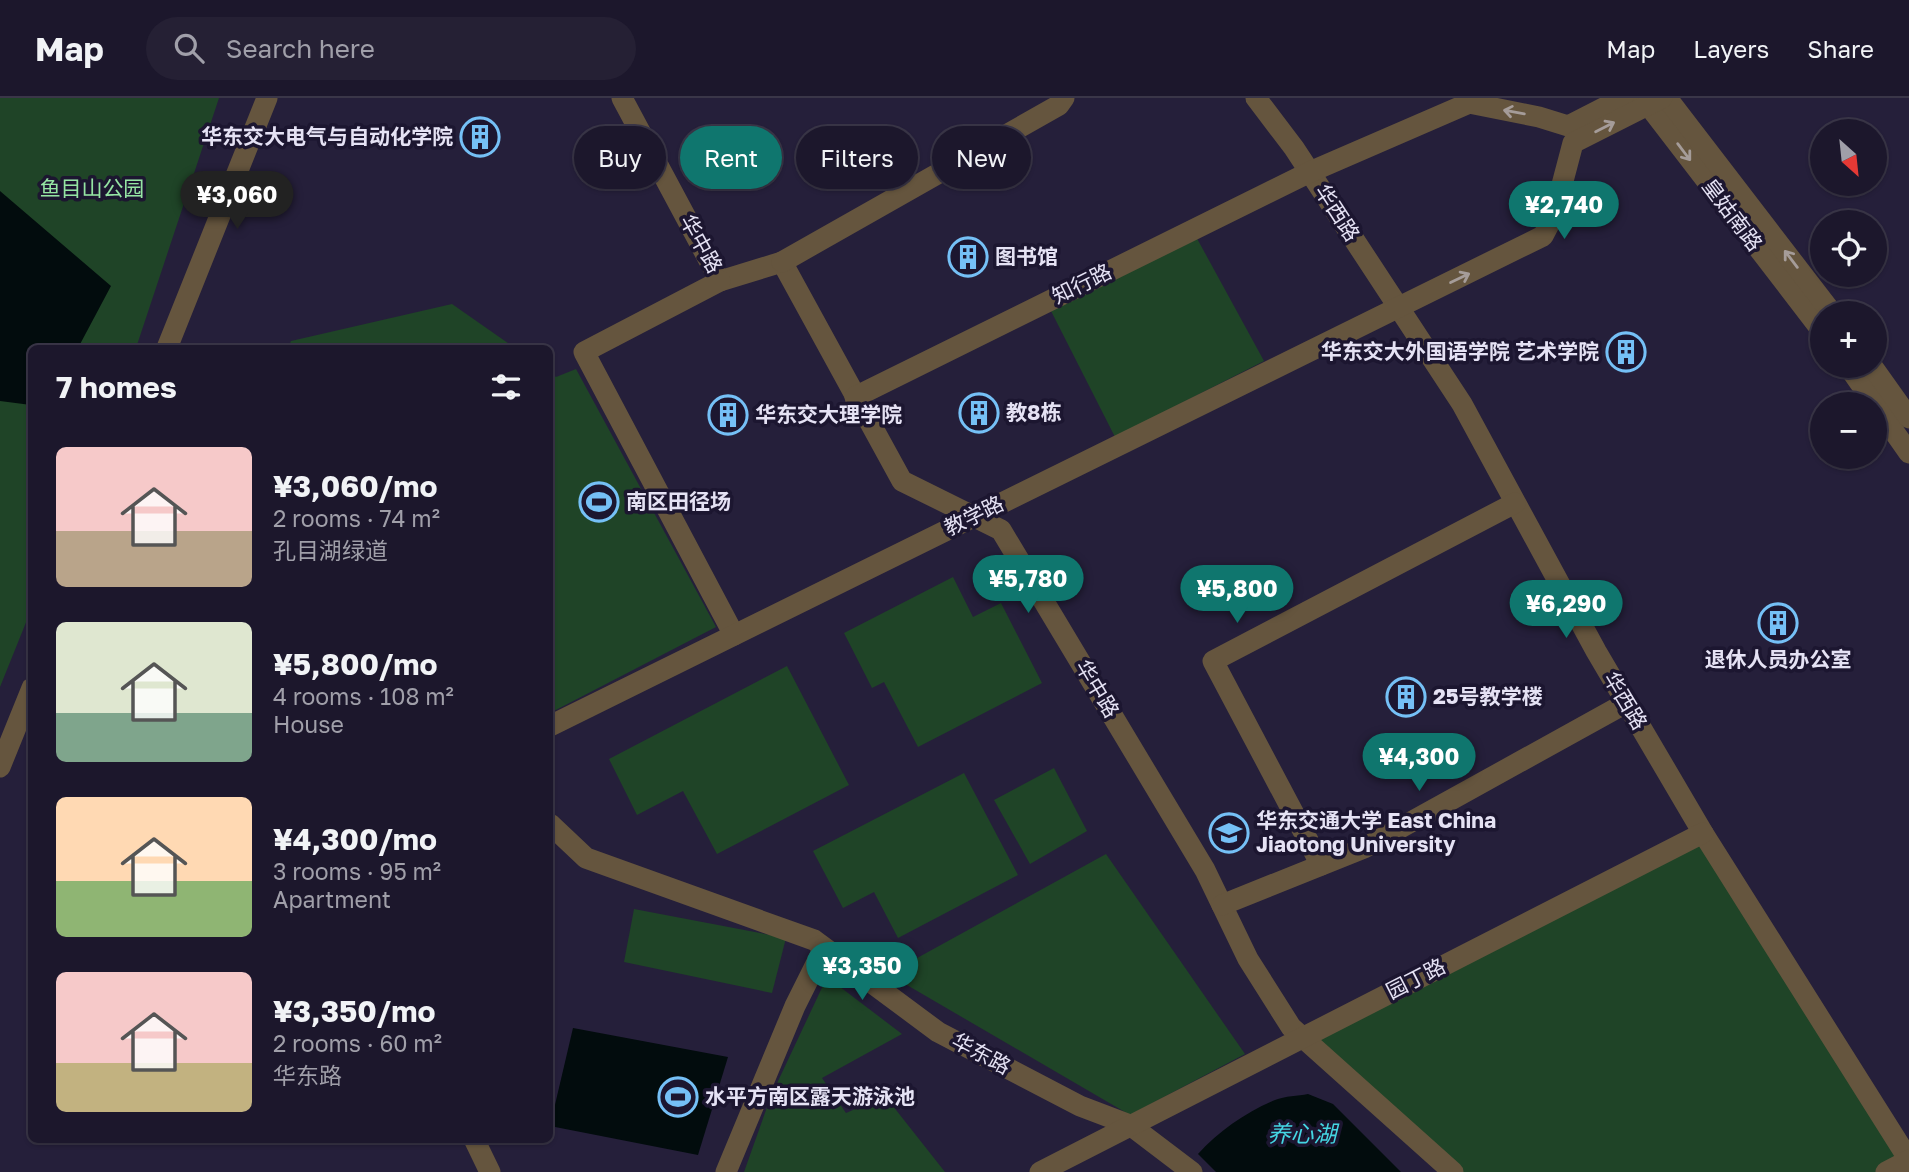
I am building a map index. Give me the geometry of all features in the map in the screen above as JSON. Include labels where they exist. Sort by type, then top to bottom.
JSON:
[{"type":"street","points":[[168,345],[267,98]]},
{"type":"street","name":"华中路","points":[[622,98],[720,281],[782,262],[902,481],[1001,530],[1205,870],[1248,959],[1291,1027],[1453,1172]]},
{"type":"street","points":[[782,262],[1059,105],[1064,98]]},
{"type":"street","name":"华西路","points":[[1256,98],[1310,172],[1462,404],[1626,703],[1703,833],[1909,1160]]},
{"type":"street","name":"知行路","points":[[855,397],[1310,172],[1469,103],[1539,117],[1568,126],[1623,98]]},
{"type":"street","name":"教学路","points":[[553,725],[1543,236],[1554,215],[1573,143],[1655,100]]},
{"type":"street","name":"皇姑南路","points":[[1655,100],[1822,301]]},
{"type":"street","name":"皇姑南路","points":[[1655,100],[1810,314]]},
{"type":"street","points":[[720,281],[584,352],[734,635]]},
{"type":"street","points":[[1856,378],[1909,453]]},
{"type":"street","points":[[1881,378],[1909,418]]},
{"type":"street","points":[[1321,866],[1213,661],[1515,503]]},
{"type":"street","points":[[0,767],[28,698]]},
{"type":"street","points":[[1222,905],[1364,848],[1626,703]]},
{"type":"street","name":"华东路","points":[[553,827],[586,858],[814,940],[938,1032],[1080,1106],[1130,1125],[1192,1172]]},
{"type":"street","name":"园丁路","points":[[1040,1172],[1703,833]]},
{"type":"street","points":[[726,1172],[795,1006],[824,948]]},
{"type":"street","points":[[476,1143],[490,1172]]},
{"type":"street","points":[[1886,1172],[1909,1160]]},
{"type":"green space","name":"鱼目山公园","points":[[0,98],[219,98],[137,345],[28,345],[28,617],[0,687]]},
{"type":"green space","points":[[1194,233],[1264,361],[1115,437],[1048,305]]},
{"type":"green space","points":[[452,304],[511,345],[289,345],[291,341]]},
{"type":"green space","name":"南区田径场","points":[[576,369],[716,627],[553,711],[553,374],[556,377]]},
{"type":"green space","points":[[953,577],[973,617],[1001,603],[1042,683],[918,747],[884,682],[872,688],[844,633]]},
{"type":"green space","points":[[787,666],[849,785],[717,854],[683,791],[637,815],[609,759]]},
{"type":"green space","points":[[1054,768],[1087,831],[1030,864],[994,800]]},
{"type":"green space","points":[[964,773],[1018,875],[898,938],[874,892],[843,908],[813,851]]},
{"type":"green space","points":[[1702,835],[1903,1158],[1876,1172],[1462,1172],[1316,1039]]},
{"type":"green space","points":[[1106,854],[1245,1054],[1130,1115],[888,974]]},
{"type":"green space","points":[[634,909],[786,938],[772,993],[624,962]]},
{"type":"green space","points":[[827,977],[902,1034],[822,1078],[846,1113],[885,1096],[945,1172],[744,1172],[771,1096]]},
{"type":"water","points":[[0,191],[111,286],[80,345],[28,345],[28,405],[0,401]]},
{"type":"water","points":[[573,1028],[728,1057],[698,1155],[553,1127],[553,1113]]},
{"type":"water","name":"养心湖","points":[[1308,1094],[1333,1104],[1401,1172],[1216,1172],[1198,1154],[1224,1130],[1254,1110],[1279,1099]]},
{"type":"place","name":"华东交大电气与自动化学院","points":[[480,137]]},
{"type":"place","name":"图书馆","points":[[968,257]]},
{"type":"place","name":"华东交大外国语学院 艺术学院","points":[[1626,352]]},
{"type":"place","name":"教8栋","points":[[979,413]]},
{"type":"place","name":"华东交大理学院","points":[[728,415]]},
{"type":"place","name":"南区田径场","points":[[599,502]]},
{"type":"place","name":"退休人员办公室","points":[[1778,623]]},
{"type":"place","name":"25号教学楼","points":[[1406,697]]},
{"type":"place","name":"华东交通大学 East China Jiaotong University","points":[[1229,833]]},
{"type":"place","name":"水平方南区露天游泳池","points":[[678,1097]]}]
